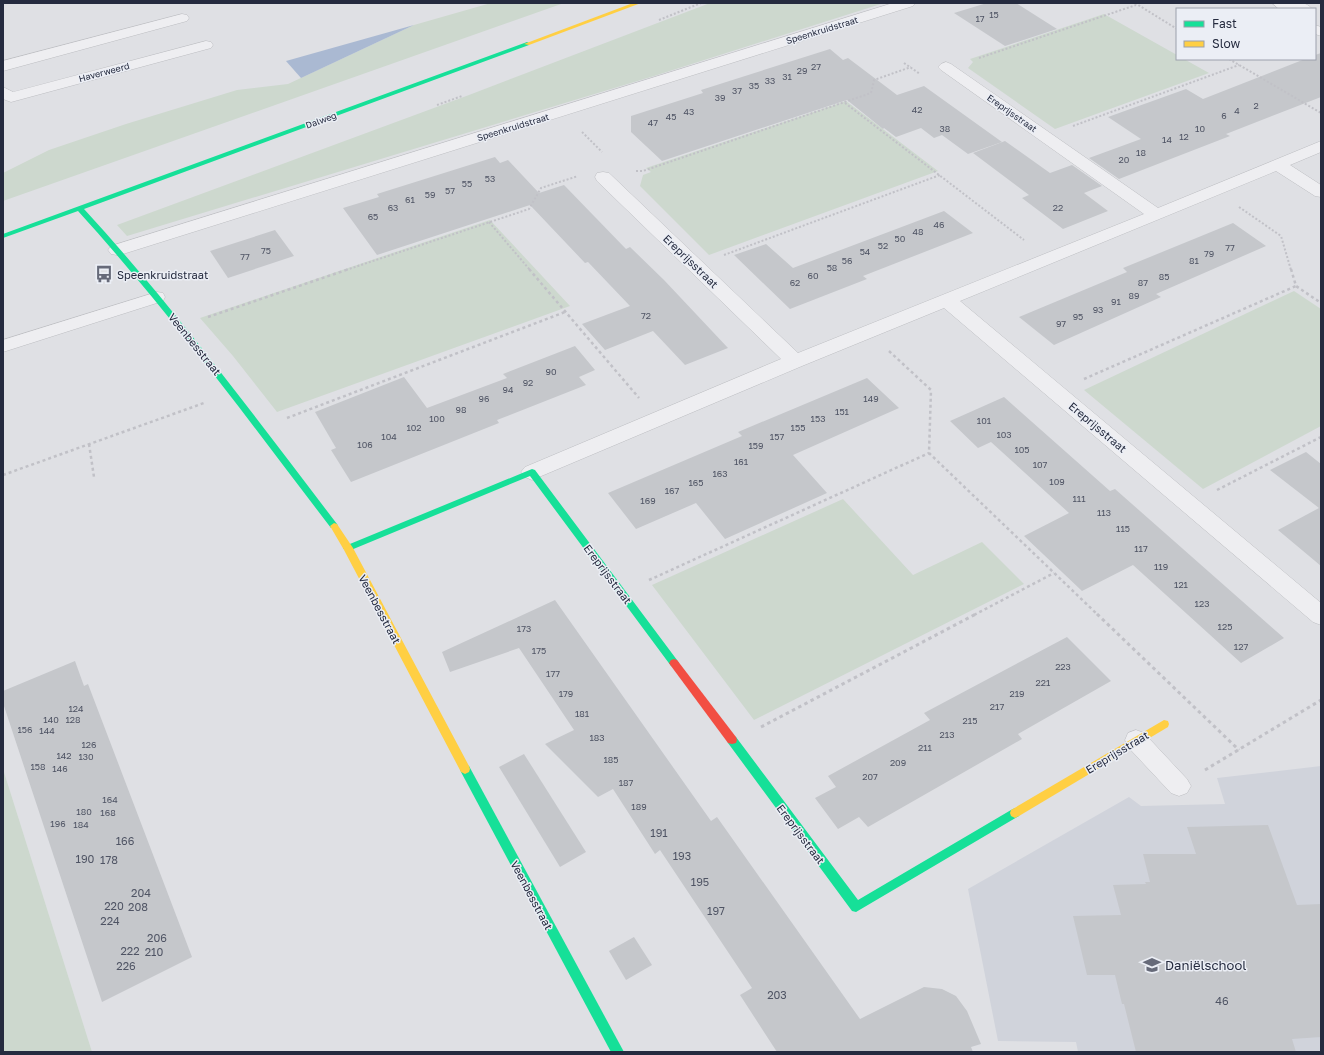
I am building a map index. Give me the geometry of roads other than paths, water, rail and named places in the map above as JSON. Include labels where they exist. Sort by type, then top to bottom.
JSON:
[{"type":"street","name":"Dalweg","points":[[3,236],[638,3]]},
{"type":"street","name":"Speenkruidstraat","points":[[117,250],[908,3]]},
{"type":"street","points":[[1288,3],[1302,8]]},
{"type":"street","points":[[3,66],[182,18]]},
{"type":"street","name":"Haverweerd","points":[[3,92],[10,97],[206,45]]},
{"type":"street","name":"Ereprijsstraat","points":[[946,67],[1157,215]]},
{"type":"street","points":[[348,548],[795,361],[1216,191],[1321,146]]},
{"type":"street","points":[[1278,165],[1321,192]]},
{"type":"street","name":"Ereprijsstraat","points":[[600,173],[795,361]]},
{"type":"street","name":"Veenbesstraat","points":[[79,208],[157,297],[233,393],[333,524],[348,548],[534,900],[618,1052]]},
{"type":"street","name":"Ereprijsstraat","points":[[947,300],[1321,616]]},
{"type":"street","name":"Ereprijsstraat","points":[[532,472],[856,907],[1164,724]]},
{"type":"lane","points":[[3,346],[157,297]]},
{"type":"lane","points":[[1136,740],[1179,786]]},
{"type":"water","points":[[414,25],[301,78],[286,61]]},
{"type":"place","name":"Speenkruidstraat","points":[[104,274]]},
{"type":"place","name":"Daniëlschool","points":[[1152,965]]}]
